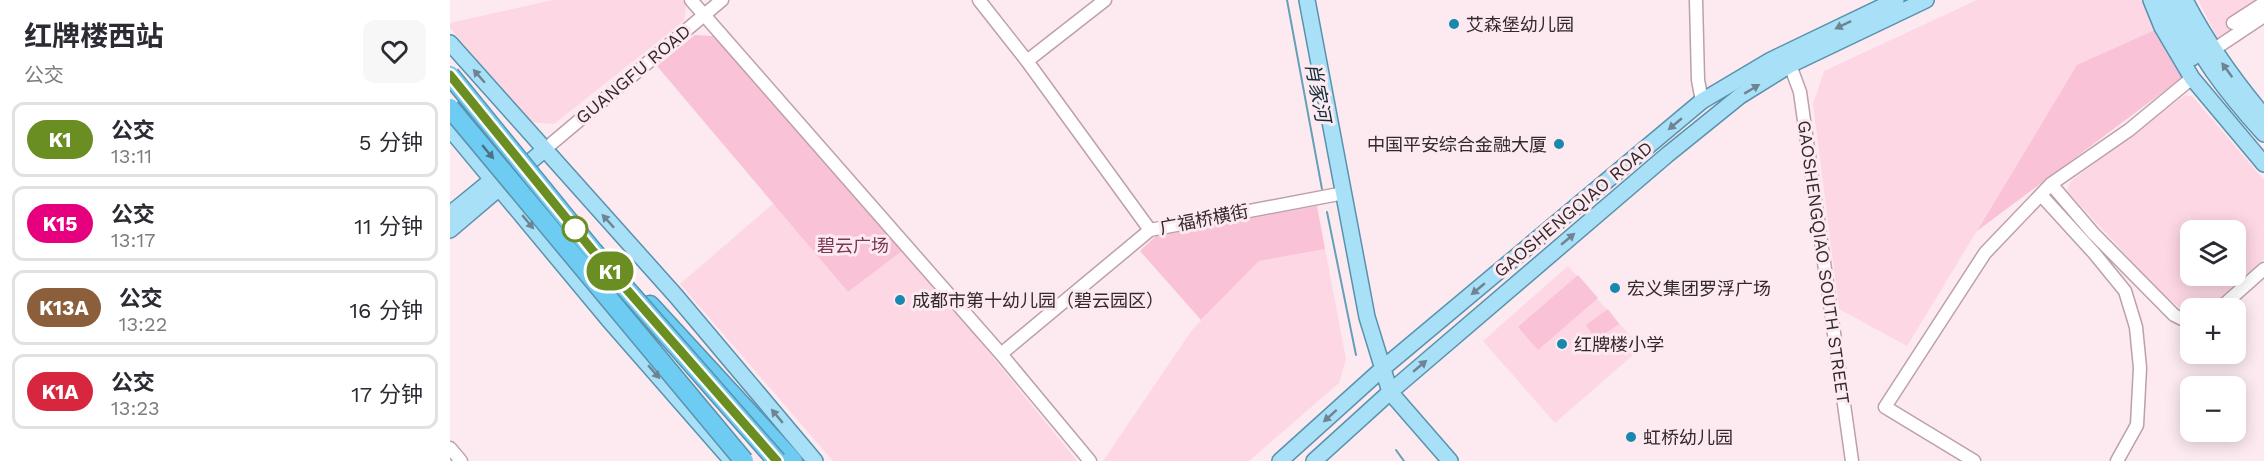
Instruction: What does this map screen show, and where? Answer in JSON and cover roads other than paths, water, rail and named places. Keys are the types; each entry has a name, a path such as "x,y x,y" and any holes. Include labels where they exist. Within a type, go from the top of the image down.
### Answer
{"highway":[{"path":"450,75 593,251 777,461"},
{"path":"450,108 744,461"},
{"path":"593,251 665,320 793,461"}],"main road":[{"path":"1307,0 1366,317 1382,369 1390,392 1450,461"},
{"name":"GAOSHENGQIAO ROAD","path":"1280,461 1382,369 1702,101 1771,60 1896,0"},
{"name":"GAOSHENGQIAO ROAD","path":"1314,461 1390,392 1667,155 1740,96 1790,66 1926,0"},
{"path":"2151,0 2162,27 2192,78 2264,164"},
{"path":"2161,0 2196,67 2264,149"},
{"path":"2173,0 2204,61 2228,95 2264,134"},
{"path":"2185,0 2230,75 2264,116"},
{"path":"450,43 676,296 815,461"},
{"path":"450,129 608,319 732,461"},
{"path":"450,214 544,150"},
{"path":"450,230 496,184"}],"street":[{"path":"692,0 1001,354 1090,461"},
{"name":"GUANGFU ROAD","path":"544,150 722,0"},
{"path":"979,0 1027,61 1150,230"},
{"path":"1027,61 1105,0"},
{"path":"1696,0 1698,80 1702,101"},
{"path":"2233,23 2264,3"},
{"path":"2213,50 2264,15"},
{"name":"GAOSHENGQIAO SOUTH STREET","path":"1790,66 1800,92 1852,461"},
{"path":"1974,461 1885,407 1985,253 2051,184 2129,130 2192,78"},
{"path":"2051,184 2093,233 2174,315 2180,318"},
{"name":"广福桥横街","path":"1001,354 1150,230 1344,193"},
{"path":"2041,195 2125,291 2136,327 2140,368 2137,425 2117,461"},
{"path":"2231,298 2264,269"},
{"path":"450,448 461,461"}],"waterway":[{"name":"肖家河","path":"1287,0 1322,189"},
{"name":"肖家河","path":"1327,212 1356,355"},
{"name":"肖家河","path":"1396,450 1404,461"}],"place":[{"name":"艾森堡幼儿园","path":"1454,24"},
{"name":"中国平安综合金融大厦","path":"1559,144"},
{"name":"宏义集团罗浮广场","path":"1615,288"},
{"name":"成都市第十幼儿园（碧云园区）","path":"900,300"},
{"name":"红牌楼小学","path":"1562,344"},
{"name":"虹桥幼儿园","path":"1631,437"}],"park label":[{"name":"碧云广场","path":"853,245"}]}
